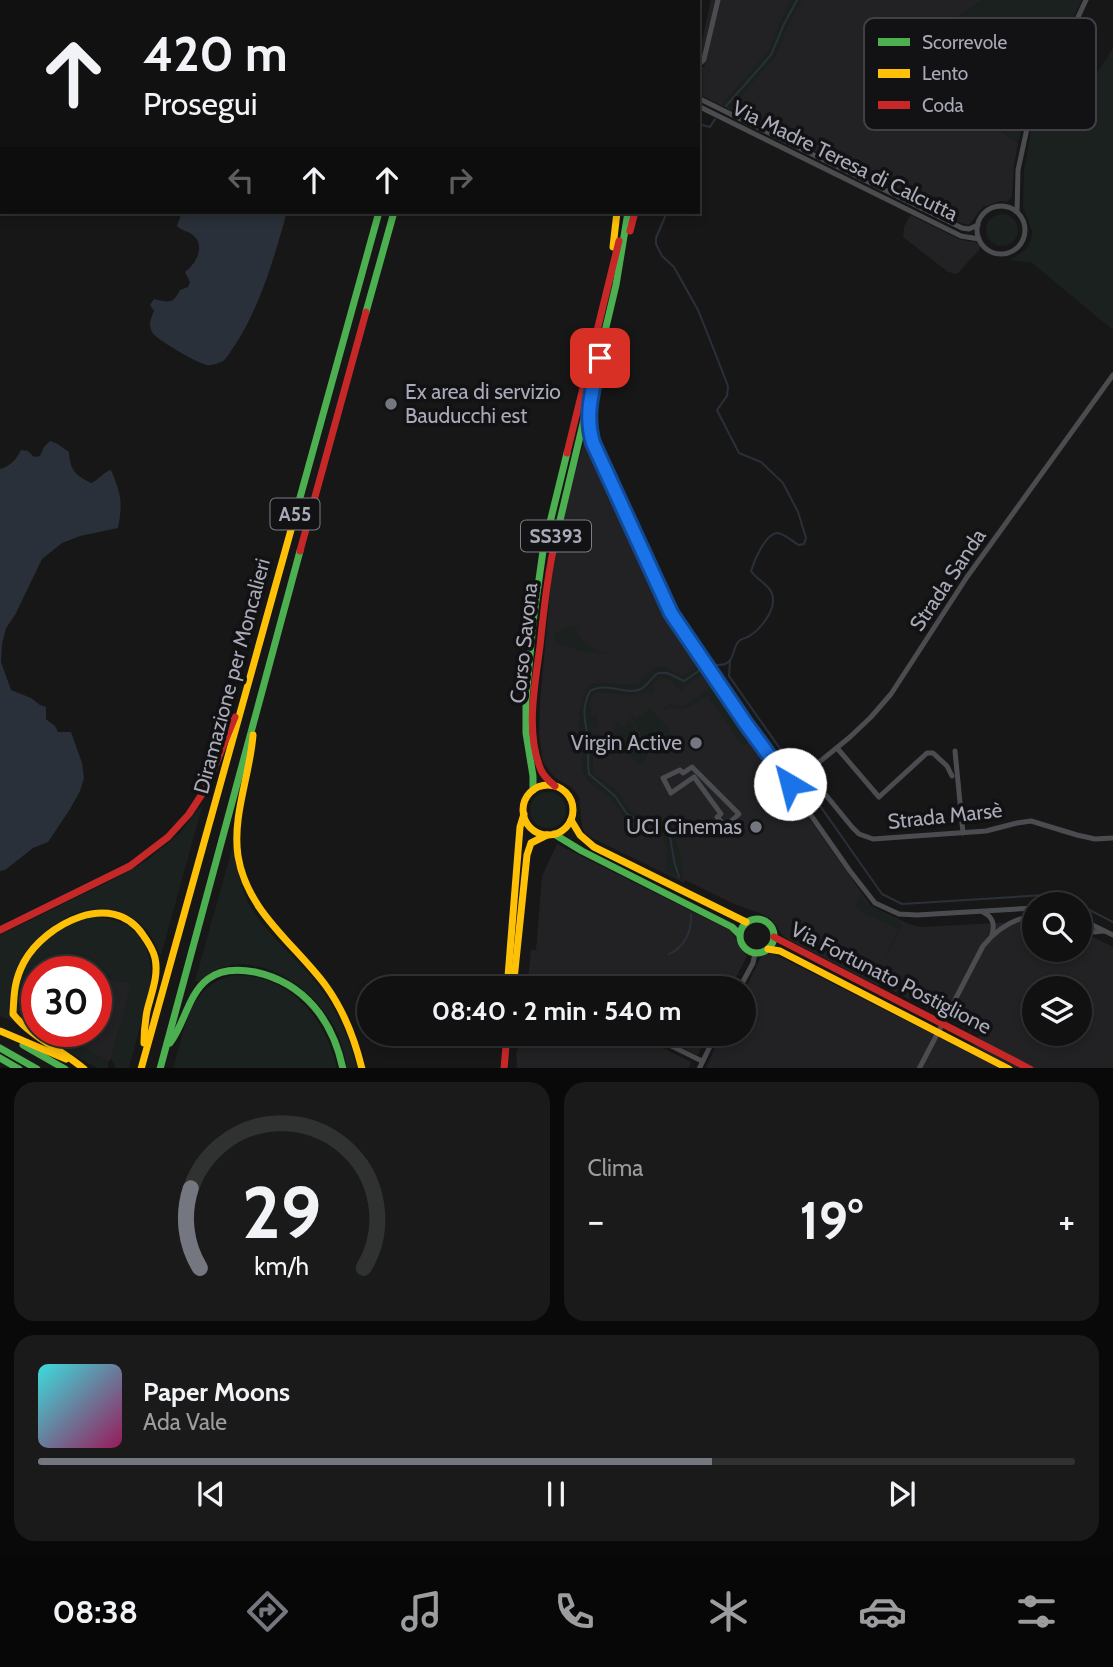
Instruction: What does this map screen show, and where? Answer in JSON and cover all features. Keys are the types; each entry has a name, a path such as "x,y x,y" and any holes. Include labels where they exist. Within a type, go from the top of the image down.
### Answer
{"main road":[{"name":"Diramazione per Moncalieri","path":"141,1068 378,214"},
{"name":"Diramazione per Moncalieri","path":"160,1068 393,214"},
{"path":"612,285 617,214"},
{"name":"Corso Savona","path":"571,820 571,799 567,793 546,779 536,750 535,694 552,553 588,406 626,214"},
{"path":"612,285 634,214"},
{"name":"Corso Savona","path":"508,976 520,827 524,802 533,790 526,733 526,708 543,551 612,285"},
{"path":"0,930 130,866 180,827 204,792 226,735 244,700"},
{"path":"253,722 252,749 237,839 244,880 265,918 316,974 335,1001 351,1032 362,1068"},
{"path":"533,790 540,786 555,786"},
{"path":"524,814 532,829 539,833 551,835 732,927 739,934 746,949 755,953 761,952 771,946 774,937 773,930 758,918 746,922 739,934"},
{"path":"516,976 527,855 531,843 567,826 571,820"},
{"path":"571,820 582,839 594,847 746,922"},
{"path":"46,926 75,914 102,913 121,917 144,935 152,949 156,968 145,1027 145,1057"},
{"name":"Via Fortunato Postiglione","path":"774,937 1028,1068"},
{"name":"Via Fortunato Postiglione","path":"768,949 780,951 1007,1068"},
{"path":"166,1047 178,1030 192,998 204,983 226,971 244,970 278,978 297,990 314,1006 335,1038 343,1068"},
{"path":"5,988 9,1005 19,1021 75,1059 82,1068"},
{"path":"0,1032 46,1049 81,1068"},
{"path":"0,1032 63,1068"},
{"path":"504,1068 506,1046"},
{"path":"0,1048 35,1068"},
{"path":"0,1058 17,1068"}],"street":[{"path":"700,62 718,0"},
{"path":"1078,18 1086,0"},
{"name":"Via Madre Teresa di Calcutta","path":"700,99 962,228 969,229 978,225"},
{"name":"Via Madre Teresa di Calcutta","path":"700,107 961,236 979,239"},
{"path":"1017,212 1018,170 1027,130"},
{"path":"1005,206 1022,218 1025,233 1018,247 1012,251 997,253 989,250 979,239 979,220 986,211 1005,206 1018,194"},
{"name":"Strada Sanda","path":"790,784 837,748 871,717 891,694 967,577 1113,375"},
{"path":"588,406 591,438 671,613 844,863 875,903 899,914 917,915 1022,909"},
{"path":"837,748 879,797 927,753 933,753 947,766 952,776"},
{"path":"955,751 963,833"},
{"path":"692,767 739,814 724,826 717,817 721,814 694,777 671,793 663,778 680,770 683,774 692,767"},
{"name":"Strada Marsè","path":"806,773 852,827 873,839 986,831 1031,821 1095,839 1113,838"},
{"path":"983,912 993,920 992,935"},
{"path":"920,1068 983,946 992,935 1022,919"},
{"path":"1092,925 1113,935"},
{"path":"1092,931 1104,931"},
{"path":"746,976 755,953"},
{"path":"671,1046 702,1061"},
{"path":"699,1068 710,1046"}],"shaded area":[{"path":"711,0 983,0 955,18 864,18 864,130 999,130 1018,143 1012,197 1007,202 1000,201 983,207 969,225 960,223 700,95 700,70 705,65 700,50"},
{"path":"792,0 802,0 775,57 730,108 722,104 768,52"},
{"path":"983,0 1082,0 1073,18 955,18"},
{"path":"1113,48 1113,330 1032,263 1010,260 1025,250 1031,240 1032,231 1023,207 1024,171 1031,130 1096,130 1097,73"},
{"path":"999,130 1021,130 1018,143"},
{"path":"181,214 286,214 259,300 243,333 227,357 213,365 202,364 178,351 155,335 150,326 154,311 150,305 154,299 172,300 180,290 188,287 190,282 185,272 198,255 197,239 177,226"},
{"path":"1002,214 1014,218 1018,230 1014,242 1002,246 990,242 986,230 990,218"},
{"path":"910,215 961,240 976,242 980,246 979,250 957,274 948,272 903,237"},
{"path":"585,436 648,578 672,624 871,906 921,927 1022,922 1022,962 1092,962 1092,936 1113,947 1113,1068 706,1068 716,1046 756,1046 756,976 752,976 760,959 771,953 970,1053 979,1035 791,941 784,937 771,919 762,914 734,904 685,880 684,883 585,833 579,797 572,788 554,777 543,762 539,734 551,581 563,520"},
{"path":"50,441 69,452 74,471 91,483 111,470 120,498 120,519 118,528 80,536 62,543 42,559 6,628 1,662 11,690 46,707 46,719 58,732 71,732 82,763 84,778 70,809 48,842 33,848 0,871 0,469 12,462 21,450 28,451 34,457 40,456"},
{"path":"575,625 588,646 609,654 585,652 554,642 555,633"},
{"path":"699,665 705,672 680,691 675,682 661,677 652,685 655,690 651,692 647,690 630,695 597,692 591,697 589,706 593,710 593,717 597,715 598,726 595,729 590,727 593,739 593,773 615,789 631,811 657,817 669,827 680,854 683,879 665,870 668,852 661,830 655,825 625,819 610,797 588,781 582,771 583,745 579,731 579,714 586,689 594,683 637,685 654,667 664,667 684,676"},
{"path":"710,687 750,741 743,746 707,696 687,708 664,708 670,704 685,706"},
{"path":"651,708 670,735 646,743 630,716 635,719"},
{"path":"626,719 629,719 648,753 646,759 638,765 614,730 619,722 622,727 629,723"},
{"path":"548,792 560,798 566,810 560,822 548,828 536,822 530,810 536,798"},
{"path":"202,807 161,955 145,928 122,913 98,909 75,914 53,926 27,956 21,956 21,966 12,994 12,1021 0,1016 0,935 146,861 180,833"},
{"path":"557,844 731,931 747,956 737,976 528,976 531,950 536,950 542,876"},
{"path":"232,849 248,902 268,930 325,995 344,1030 357,1068 347,1068 343,1048 333,1024 320,1006 298,985 285,977 257,966 242,965 223,967 199,982 195,981"},
{"path":"860,895 869,906 902,925 888,955 886,954 898,929 855,908"},
{"path":"98,917 128,925 140,937 147,950 151,985 129,1068 116,1068 111,1059 131,984 112,980 112,956 21,956 40,935 57,925"},
{"path":"21,956 21,1017 13,1001 11,988 16,964"},
{"path":"235,975 254,977 272,982 288,991 302,1003 324,1032 337,1068 173,1068 191,1011 207,988"},
{"path":"112,980 132,984 108,1062 82,1047 112,1047"},
{"path":"519,1046 659,1046 691,1062 688,1068 517,1068 516,1053"},
{"path":"680,1046 702,1046 698,1055"},
{"path":"61,1047 83,1047 108,1062 108,1068 97,1068"}],"waterway":[{"path":"726,106 771,55 797,0"},
{"path":"700,124 710,127 715,119"},
{"path":"666,214 656,244 662,256 674,267 698,310 728,386 727,396 717,410 739,453 761,462 783,483 798,512 806,538 804,544 799,545 778,533 765,542 751,571 771,591 771,610 757,630 739,641 728,662 723,665 708,665"},
{"path":"730,661 729,676 882,894 902,904 1022,896"},
{"path":"679,877 670,836 664,826 656,821 634,818 627,814 615,796 589,774 584,710 590,691 596,688 635,691 643,688 658,673 667,673 684,681 703,668"},
{"path":"1092,911 1113,922"},
{"path":"669,954 679,948 686,938 691,915"}],"traffic: fast":[{"path":"296,512 378,214"},
{"path":"366,312 393,214"},
{"path":"557,533 616,285 628,214"},
{"path":"533,790 526,733 533,622 543,551 567,453"},
{"path":"160,1068 300,551"},
{"path":"554,834 582,851 732,927 739,934"},
{"path":"757,919 769,924 774,936 769,948 757,953 745,948 740,936 745,924 757,919"},
{"path":"170,1043 201,985 224,972 249,971 273,977 288,985 314,1007 332,1035 343,1068"},
{"path":"26,1047 63,1068"},
{"path":"0,1048 35,1068"},
{"path":"0,1058 17,1068"}],"traffic: slow":[{"path":"613,247 617,214"},
{"path":"141,1068 296,512"},
{"path":"253,735 237,826 238,856 243,876 262,911 314,971 338,1005 362,1068"},
{"path":"548,785 566,792 573,810 566,828 548,835 530,828 523,810 530,792 548,785"},
{"path":"508,976 520,827 524,814"},
{"path":"571,820 580,835 594,847 746,922"},
{"path":"514,976 527,855 531,843 547,835"},
{"path":"83,1068 29,1030 13,1014 16,982 24,962 47,935 80,917 97,913 114,914 130,921 152,949 156,971 146,1015 144,1043"},
{"path":"768,949 780,951 1007,1068"},
{"path":"0,1031 66,1059"}],"traffic: jam":[{"path":"630,231 634,214"},
{"path":"567,453 619,241"},
{"path":"300,551 366,312"},
{"path":"555,786 541,770 532,724 545,603 557,533"},
{"path":"0,930 130,866 168,837 189,814 206,788 235,717"},
{"path":"774,937 1028,1068"},
{"path":"504,1068 506,1046"}],"place":[{"name":"Ex area di servizio Bauducchi est","path":"391,404"},
{"name":"Virgin Active","path":"696,743"},
{"name":"UCI Cinemas","path":"756,827"}],"route":[{"path":"600,358 588,406 593,443 677,624 790,784"}]}
